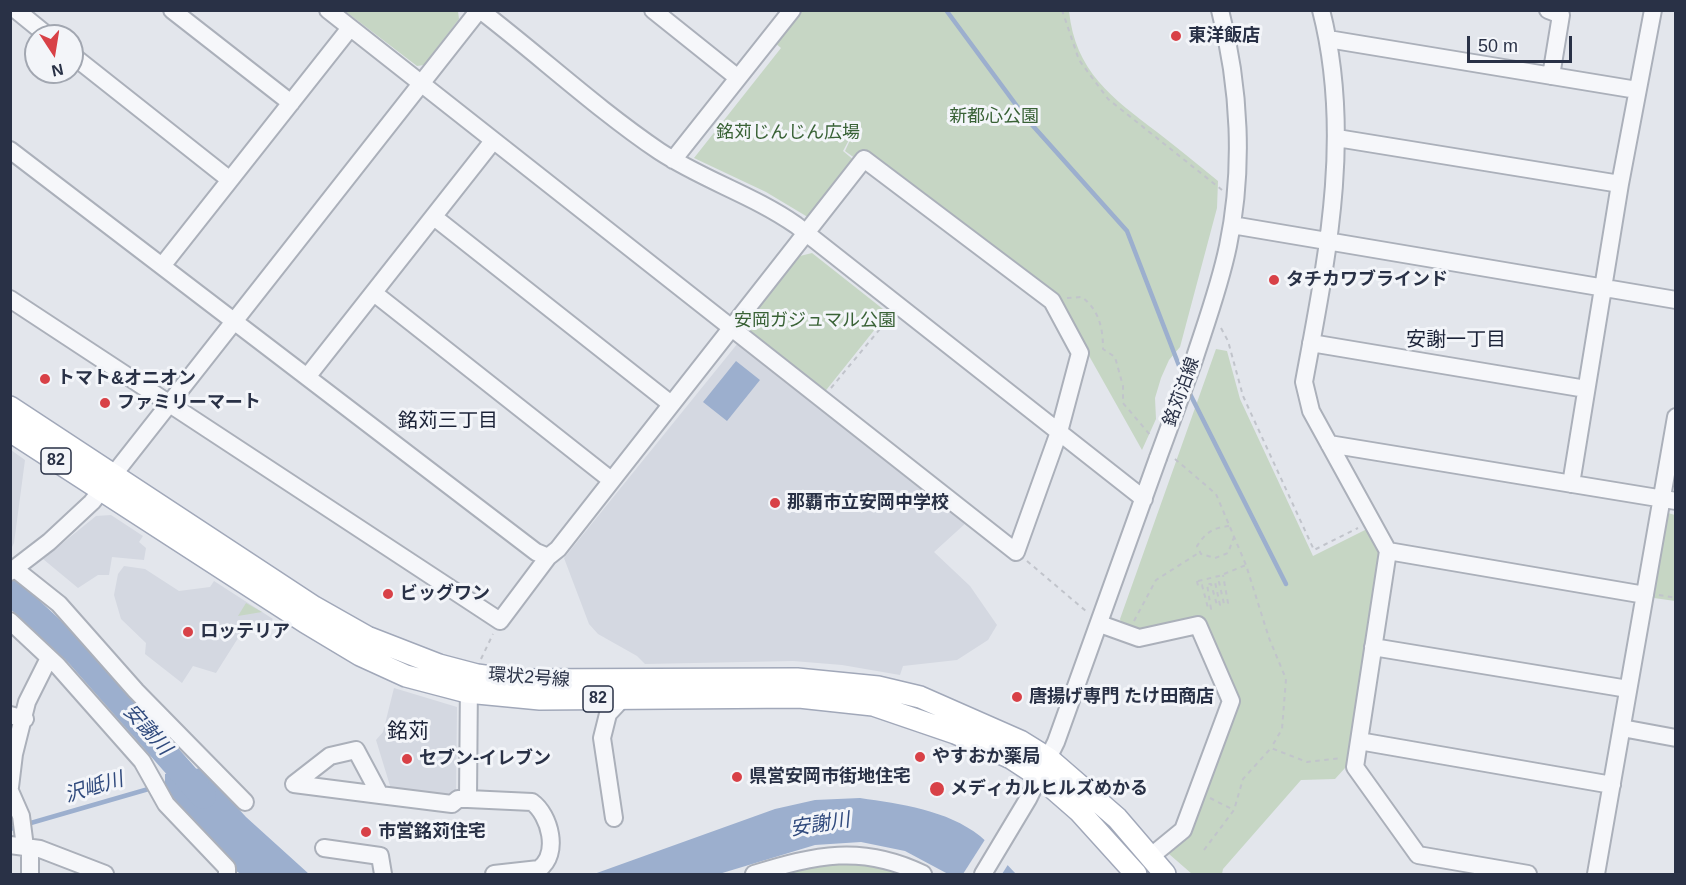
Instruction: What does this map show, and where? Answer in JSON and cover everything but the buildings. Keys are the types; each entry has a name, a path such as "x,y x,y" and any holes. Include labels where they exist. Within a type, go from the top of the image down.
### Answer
{"main road":[{"name":"環状2号線","path":"10,407 314,607 367,638 409,655 540,699 799,697 873,705 954,733 1011,758 1044,768 1085,788 1117,818 1165,874"},
{"name":"環状2号線","path":"10,432 360,655 406,676 472,675 539,682 797,679 878,687 948,707 1020,741 1136,874"}],"street":[{"path":"16,10 33,24"},
{"path":"172,10 291,103"},
{"path":"10,300 500,621 548,557 558,549 671,404 733,330 864,159 1052,301 1080,353 1059,432 1016,552 822,399 733,330 493,141 328,10"},
{"path":"245,802 136,691 59,604 13,570 78,516 115,475 480,10 674,160 711,181 762,204 807,233 1144,499"},
{"path":"652,10 738,78"},
{"path":"674,160 792,10"},
{"name":"銘苅泊線","path":"983,874 1005,841 1044,768 1100,624 1144,499 1166,458 1211,309 1232,225 1238,138 1233,75 1220,10"},
{"path":"1321,10 1336,94 1337,138 1329,240 1304,382 1305,396 1388,551 1355,767 1418,855 1489,871 1528,874"},
{"path":"1548,10 1561,15 1551,76"},
{"path":"1571,484 1620,184 1653,10"},
{"path":"162,266 350,28"},
{"path":"1328,39 1637,90"},
{"path":"84,64 230,180"},
{"path":"1337,138 1620,184"},
{"path":"307,377 493,141"},
{"path":"10,150 536,552 548,557"},
{"path":"434,217 671,404"},
{"path":"1232,225 1676,300"},
{"path":"374,293 611,480"},
{"path":"1311,343 1586,389"},
{"path":"1596,874 1628,689 1668,500 1676,417"},
{"path":"1329,444 1668,500"},
{"path":"1388,551 1649,595"},
{"path":"10,621 50,658 142,761 161,795 227,868 228,874"},
{"path":"1100,624 1139,638 1198,625 1231,701 1184,830 1150,857"},
{"path":"1373,647 1628,689"},
{"path":"30,874 10,789 12,755 18,717 50,658"},
{"path":"468,799 472,675"},
{"path":"614,818 602,738 608,714 622,699"},
{"path":"1622,728 1676,738"},
{"path":"1358,748 1612,785"},
{"path":"380,795 356,750 330,756 294,784 380,795 452,804 458,799 532,802 539,807 547,820 549,859 539,869 494,874"},
{"path":"22,840 105,874"},
{"path":"324,848 380,856 383,874"},
{"path":"754,874 804,858 840,855 874,857 904,865 923,874"}],"path":[{"path":"1062,10 1079,60 1108,99 1223,191"},
{"path":"1064,299 1073,296 1082,297 1093,306 1103,332 1103,349"},
{"path":"1211,309 1228,341 1243,396 1314,550 1371,521"},
{"path":"822,399 892,314"},
{"path":"1096,350 1103,349 1115,357 1123,386 1123,403 1153,438"},
{"path":"1166,458 1216,494 1246,565 1269,638 1286,679 1282,729 1271,748 1243,779 1234,810 1204,850"},
{"path":"1229,526 1213,528 1197,546 1200,552 1215,558 1228,553 1234,537"},
{"path":"1016,552 1100,624"},
{"path":"1130,629 1156,580 1200,552"},
{"path":"1223,575 1228,603 1224,604 1219,582 1215,582 1220,605 1217,605 1211,584 1207,584 1211,609 1208,608 1202,585 1198,586 1197,581 1223,575 1246,565"},
{"path":"1649,595 1676,598"},
{"path":"472,675 500,621"},
{"path":"1271,748 1307,762 1358,748"},
{"path":"1204,795 1234,810"}],"shaded area":[{"name":"那覇市立安岡中学校","path":"738,343 914,484 967,522 934,552 970,586 997,625 988,640 957,660 903,666 900,675 842,665 793,661 645,664 637,656 598,634 589,624 564,558"},
{"path":"11,450 25,460 14,543 11,549"},
{"path":"111,515 143,536 139,542 146,548 144,560 112,557 109,575 98,575 78,588 43,559 96,516"},
{"path":"124,566 145,569 179,591 210,587 214,581 273,619 269,623 240,635 216,673 193,666 182,683 145,654 146,643 121,619 114,595 118,574"},
{"path":"394,688 457,707 456,790 447,796 391,789 376,740 383,732"}],"green space":[{"path":"345,11 458,11 459,19 424,65 417,66"},
{"name":"新都心公園","path":"799,11 1069,11 1079,50 1098,81 1125,107 1218,181 1217,208 1180,347 1169,360 1161,378 1155,398 1156,419 1142,450 1061,306 863,150 856,159 845,151 857,125 843,151 855,161 812,216 806,216 766,192 694,158 781,48 774,42"},
{"name":"安岡ガジュマル公園","path":"812,253 888,313 823,394 747,334 746,322 796,257"},
{"path":"1216,349 1227,351 1240,399 1313,556 1367,529 1379,552 1356,756 1335,779 1301,780 1223,869 1222,874 1192,874 1169,854 1190,832 1237,701 1202,618 1143,632 1121,623 1120,619"},
{"path":"1668,513 1675,515 1675,601 1654,598"},
{"path":"246,603 262,612 238,616"},
{"path":"848,859 912,874 773,874"}],"water":[{"path":"736,361 760,380 727,421 703,402"},
{"path":"201,768 246,817 309,874 241,874 236,871 165,790 165,774"},
{"path":"860,798 923,810 953,820 980,836 1016,874 948,874 905,851 861,842 815,845 719,874 594,874 775,809 815,800"}],"pier":[{"path":"986,838 1009,863 1002,874 963,874"}],"waterway":[{"path":"946,10 1025,117 1127,231 1183,376"},
{"path":"1188,390 1286,584"},
{"name":"安謝川","path":"10,591 78,654 203,796"},
{"name":"沢岻川","path":"10,829 152,788"}],"place":[{"name":"東洋飯店","path":"1176,36"},
{"name":"タチカワブラインド","path":"1274,280"},
{"name":"トマト&オニオン","path":"45,379"},
{"name":"ファミリーマート","path":"105,403"},
{"name":"那覇市立安岡中学校","path":"775,503"},
{"name":"ビッグワン","path":"388,594"},
{"name":"ロッテリア","path":"188,632"},
{"name":"唐揚げ専門 たけ田商店","path":"1017,697"},
{"name":"やすおか薬局","path":"920,757"},
{"name":"セブン-イレブン","path":"407,759"},
{"name":"県営安岡市街地住宅","path":"737,777"},
{"name":"メディカルヒルズめかる","path":"937,789"},
{"name":"市営銘苅住宅","path":"366,832"}],"district":[{"name":"安謝一丁目","path":"1456,340"},
{"name":"銘苅三丁目","path":"448,421"},
{"name":"銘苅","path":"408,732"}],"park label":[{"name":"銘苅じんじん広場","path":"788,133"}]}
